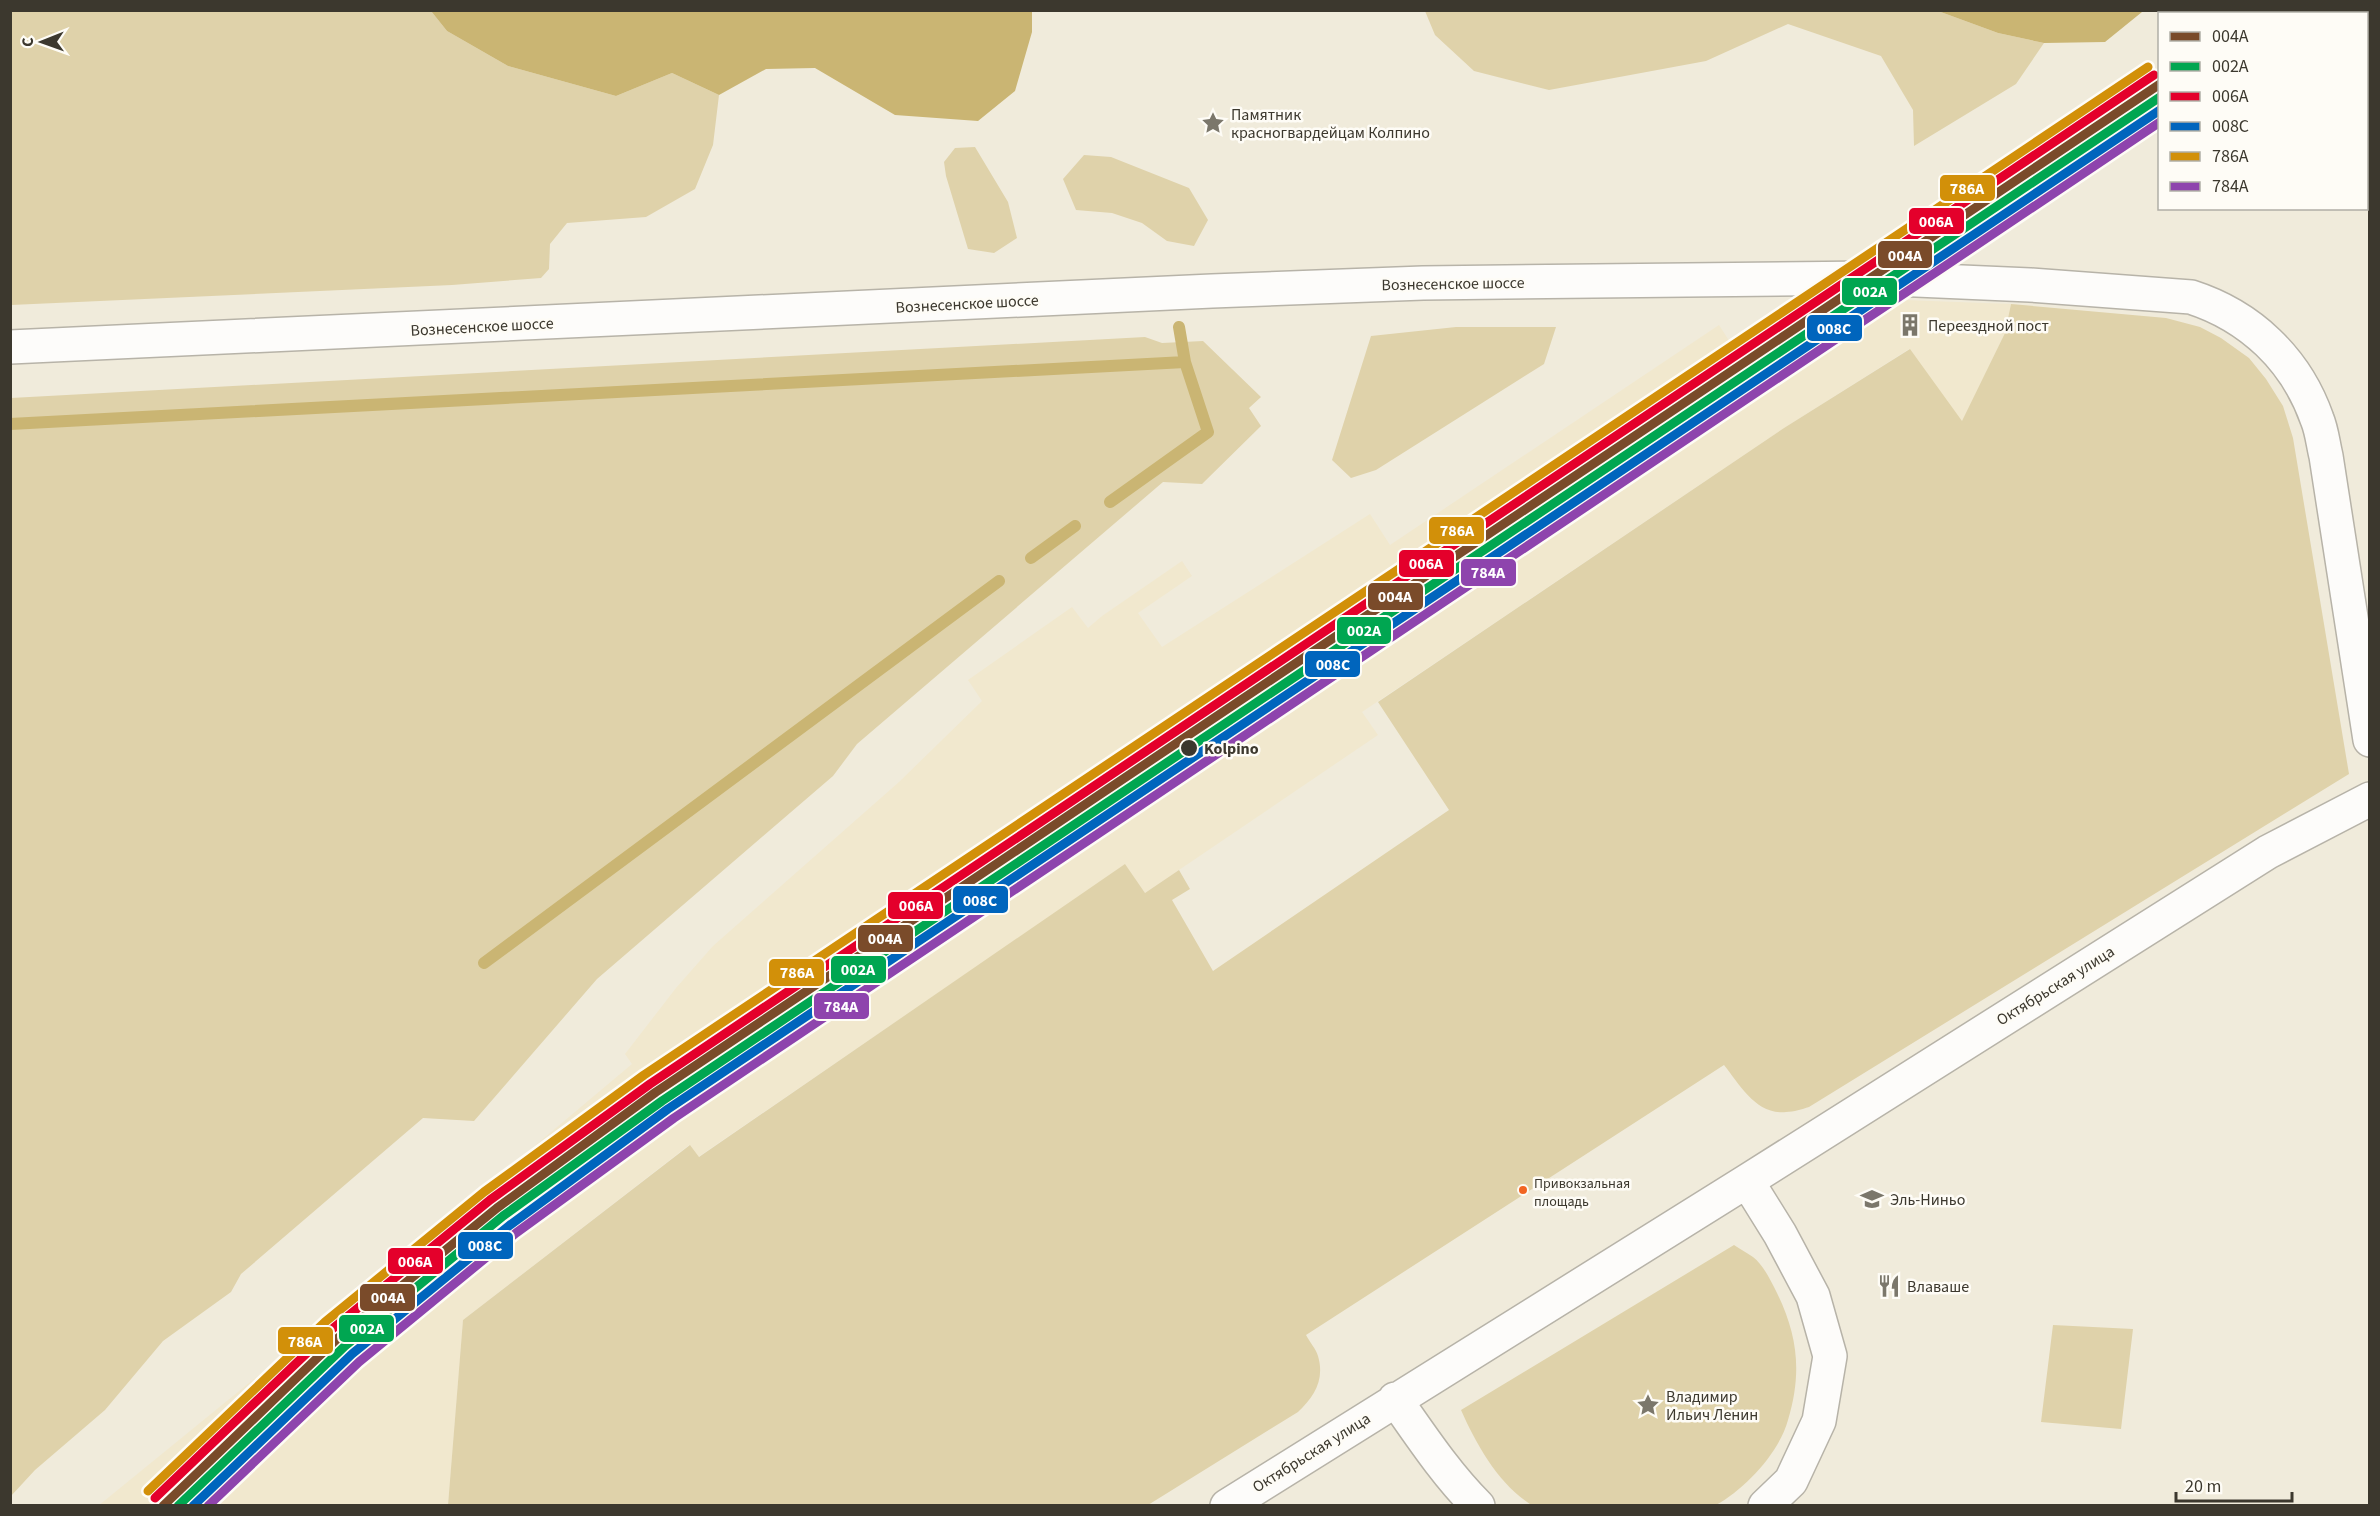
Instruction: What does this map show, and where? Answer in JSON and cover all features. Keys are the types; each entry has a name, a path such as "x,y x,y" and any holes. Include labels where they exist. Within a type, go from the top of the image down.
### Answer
{"street":[{"name":"Вознесенское шоссе","path":"10,347 1318,286 1751,278 1924,279 2152,292 2191,297 2216,305 2240,318 2277,351 2295,374 2314,411 2326,456 2370,740"},
{"name":"Октябрьская улица","path":"1747,1181 2268,852 2370,799"},
{"path":"1478,1506 1434,1455 1395,1399 1747,1181 1780,1234 1813,1296 1830,1356 1819,1421 1791,1481 1765,1506"},
{"name":"Октябрьская улица","path":"1227,1506 1395,1399"}],"shaded area":[{"path":"10,11 431,11 447,31 508,66 616,96 672,73 719,95 713,145 695,189 646,217 567,223 550,244 549,269 541,278 452,285 11,305"},
{"path":"431,11 1032,11 1032,32 1015,91 978,121 895,115 815,68 766,69 719,95 672,73 616,96 508,66 447,31"},
{"path":"1425,11 1938,11 1998,33 2044,43 2016,84 1914,146 1913,110 1881,56 1788,24 1706,61 1549,90 1474,71 1435,35"},
{"path":"1938,11 2147,11 2142,12 2105,42 2044,43 1998,33"},
{"path":"2369,11 2369,236 2357,210 2368,210 2368,12 2238,12"},
{"path":"975,147 1008,202 1017,238 994,253 968,249 946,176 944,162 955,148"},
{"path":"1084,155 1111,157 1189,188 1208,220 1194,246 1167,241 1142,223 1112,213 1076,210 1063,179"},
{"path":"1877,299 2011,304 2005,333 1962,422 1909,349 1784,428 1362,712 1378,735 1145,893 1125,865 698,1157 689,1145 463,1320 448,1505 98,1506 380,1276 632,1064 625,1054 676,988 713,946 899,782 982,701 968,680 1072,607 1088,628 1182,561 1192,576 1138,613 1162,647 1370,514 1390,545 1719,325 1737,353 1811,300"},
{"path":"2011,304 2166,318 2200,327 2221,338 2249,358 2266,379 2283,406 2293,438 2349,774 1809,1107 1786,1112 1766,1109 1750,1097 1724,1065 1306,1335 1317,1353 1320,1373 1317,1387 1304,1406 1298,1412 1148,1505 448,1505 463,1320 690,1145 699,1157 1125,864 1145,893 1179,870 1190,889 1172,900 1213,971 1449,810 1378,702 1784,428 1910,349 1962,421 2005,333"},
{"path":"1456,327 1556,327 1544,364 1376,470 1351,478 1332,460 1371,336"},
{"path":"1145,337 1162,343 1203,341 1261,397 1249,408 1261,426 1202,484 1163,482 857,744 833,776 597,979 474,1121 423,1118 241,1274 231,1292 163,1341 105,1410 35,1470 11,1496 11,398"},
{"path":"1734,1245 1753,1257 1768,1275 1788,1320 1795,1352 1795,1384 1788,1420 1777,1445 1760,1469 1738,1490 1716,1505 1533,1506 1521,1497 1490,1464 1461,1410"},
{"path":"2053,1325 2133,1329 2121,1429 2041,1422"}],"pier":[{"path":"2235,10 2358,11 2357,12 2234,12"},
{"path":"2368,194 2369,233 2366,235 2355,210 2368,210"}],"waterway":[{"path":"1110,502 1208,432 1185,362 1179,327"},
{"path":"10,424 1185,362"},
{"path":"1031,558 1075,526"},
{"path":"484,963 999,581"}],"transit line":[{"name":"786А","path":"148,1491 325,1322 484,1192 644,1075 2148,67"},
{"name":"006А","path":"155,1498 331,1330 490,1200 650,1084 2154,75"},
{"name":"004А","path":"163,1506 338,1338 497,1208 656,1092 2158,85"},
{"name":"002А","path":"178,1506 345,1346 503,1216 662,1101 2158,98"},
{"name":"008С","path":"193,1506 352,1354 510,1225 668,1109 2158,111"},
{"name":"784А","path":"208,1506 359,1362 516,1233 674,1118 2158,123"}],"place":[{"name":"Памятник красногвардейцам Колпино","path":"1213,123"},
{"name":"Переездной пост","path":"1910,325"},
{"name":"Kolpino","path":"1189,748"},
{"name":"Привокзальная площадь","path":"1523,1190"},
{"name":"Эль-Ниньо","path":"1872,1199"},
{"name":"Влаваше","path":"1889,1286"},
{"name":"Владимир Ильич Ленин","path":"1648,1405"}]}
